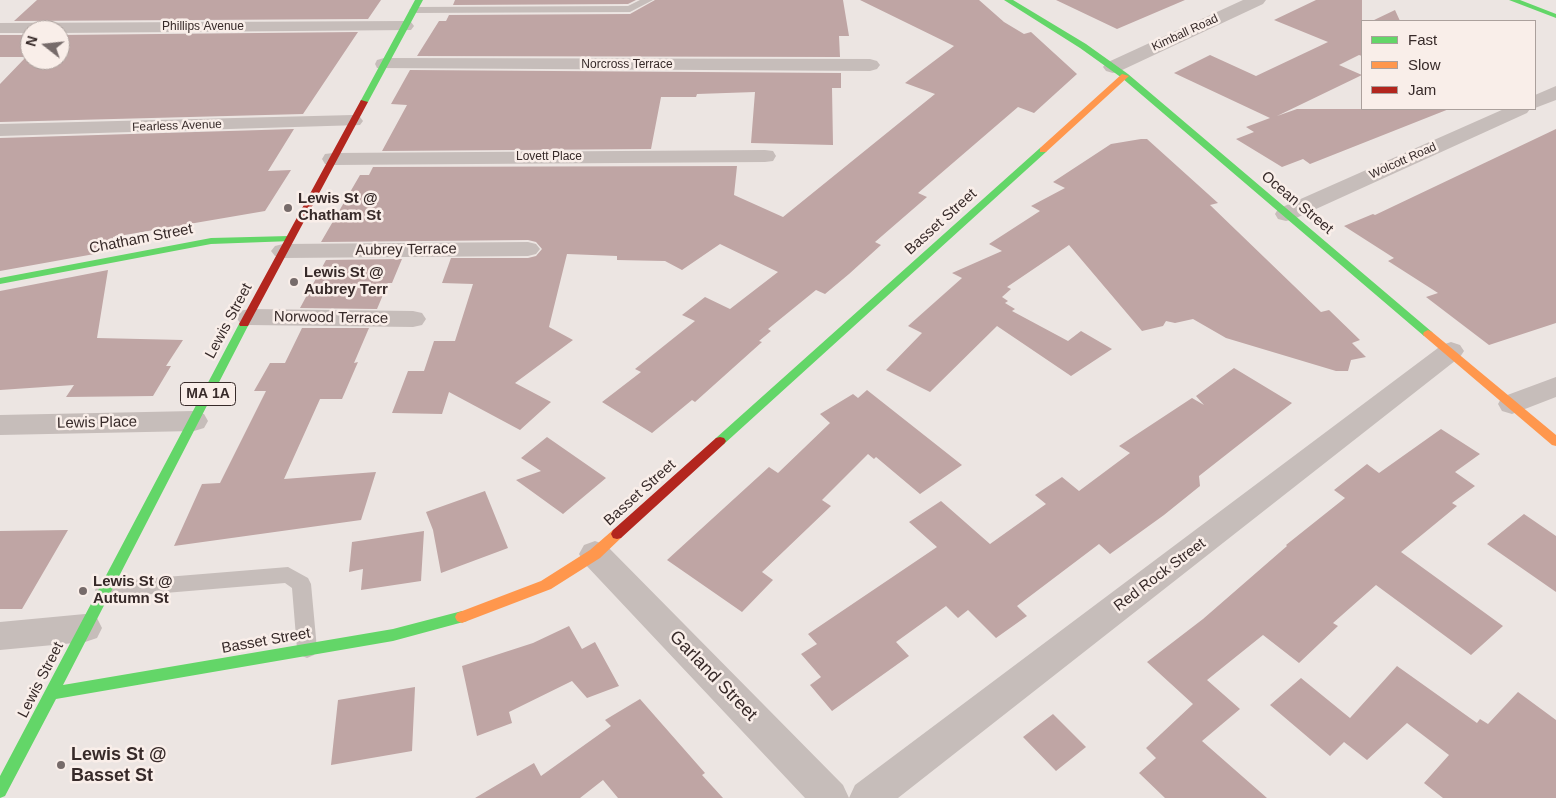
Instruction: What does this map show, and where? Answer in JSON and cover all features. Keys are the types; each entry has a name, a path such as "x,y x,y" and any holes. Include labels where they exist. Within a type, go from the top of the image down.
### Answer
{"main road":[{"name":"Ocean Street","path":"1008,0 1119,71 1556,442"},
{"path":"1513,0 1556,16"},
{"name":"Lewis Street","path":"0,791 286,245 413,12"},
{"name":"Basset Street","path":"52,692 393,635 475,614 546,585 595,554 1119,71"},
{"name":"Chatham Street","path":"0,281 211,242 286,245"}],"street":[{"name":"Kimball Road","path":"1119,71 1257,0"},
{"name":"Phillips Avenue","path":"0,28 413,12"},
{"name":"Norcross Terrace","path":"384,64 870,65"},
{"path":"1536,102 1556,92"},
{"name":"Wolcott Road","path":"1286,214 1518,110"},
{"name":"Fearless Avenue","path":"0,130 353,121"},
{"name":"Lovett Place","path":"333,159 765,156"},
{"name":"Aubrey Terrace","path":"286,245 528,249"},
{"name":"Norwood Terrace","path":"249,317 413,318"},
{"name":"Red Rock Street","path":"868,798 1451,351"},
{"path":"1512,404 1556,386"},
{"name":"Lewis Place","path":"0,425 194,421"},
{"name":"Garland Street","path":"595,554 830,798"},
{"path":"0,636 85,628"}],"lane":[{"path":"413,12 630,9 648,0"},
{"path":"105,590 288,575 301,584 307,649"}],"building":[{"path":"37,0 381,0 368,19 14,21"},
{"path":"455,0 636,0 628,4 453,5"},
{"path":"655,0 843,0 849,36 839,36 840,57 417,56 439,21 446,21 449,15 630,14"},
{"path":"860,0 979,0 1004,22 1024,34 1031,32 1077,74 1034,113 1018,107 918,193 927,197 875,242 881,245 849,274 825,294 816,290 768,329 771,331 759,341 762,342 695,402 692,400 652,433 602,402 641,372 635,369 695,321 682,315 705,297 730,309 778,272 720,244 682,270 665,261 617,260 617,256 567,254 549,327 573,340 515,383 551,402 520,430 449,392 442,414 392,413 408,371 424,371 434,341 455,341 473,284 442,283 451,258 528,258 536,256 542,249 536,242 528,240 321,242 360,175 369,175 373,167 737,166 734,195 783,217 935,94 905,83 954,46"},
{"path":"1056,0 1185,0 1117,29"},
{"path":"1316,0 1362,0 1361,56 1339,65 1361,75 1277,116 1297,109 1446,110 1310,164 1303,159 1282,167 1236,139 1254,132 1246,127 1270,118 1174,73 1210,55 1256,76 1328,42 1274,20"},
{"path":"1395,10 1400,20 1374,20"},
{"path":"358,32 303,114 0,122 0,84 20,63 20,70 70,70 70,35"},
{"path":"0,35 20,35 20,57 0,57"},
{"path":"410,70 841,73 841,88 832,88 833,145 751,143 755,92 697,94 696,97 661,97 651,149 382,151 407,105 391,104"},
{"path":"294,129 268,171 291,170 265,211 113,237 111,251 0,271 0,138"},
{"path":"1556,129 1556,323 1489,345 1426,297 1438,293 1388,261 1394,258 1344,226 1373,214 1375,215"},
{"path":"1147,139 1218,203 1210,205 1321,312 1329,310 1360,340 1352,343 1366,357 1351,360 1348,371 1336,371 1226,338 1193,319 1175,323 1166,321 1163,326 1142,331 1069,245 1007,287 1011,289 1002,297 1008,301 1005,303 1015,309 1012,311 1068,341 1081,331 1112,349 1071,376 997,326 930,392 886,370 922,333 908,326 962,278 952,273 1002,251 989,244 1040,211 1031,206 1065,188 1053,182 1111,144"},
{"path":"402,259 392,283 388,283 377,309 300,308 326,260"},
{"path":"108,270 97,338 183,340 166,366 171,366 153,396 66,397 74,385 0,390 0,291"},
{"path":"302,328 369,328 354,363 358,362 342,399 320,399 284,479 376,472 361,520 174,546 202,484 220,483 266,391 254,391 270,363 285,363"},
{"path":"1234,368 1292,403 1199,476 1200,486 1164,515 1110,554 1099,544 1017,606 1027,616 996,638 968,610 958,618 946,606 896,642 909,656 832,711 810,685 821,677 801,654 817,644 808,634 937,547 909,522 941,501 990,544 1046,504 1035,495 1062,477 1079,491 1130,453 1119,446 1192,398 1204,405 1196,396"},
{"path":"867,390 962,465 920,494 876,457 874,459 868,454 822,500 831,506 762,572 773,580 742,612 667,560 769,467 778,473 830,423 820,414 853,394 858,398"},
{"path":"1441,429 1480,454 1455,472 1475,486 1452,503 1457,506 1401,552 1503,626 1471,655 1376,585 1333,623 1338,626 1299,663 1263,635 1207,680 1240,709 1202,741 1267,798 1165,798 1139,773 1156,758 1146,748 1193,704 1147,662 1203,619 1286,545 1345,498 1334,490 1367,464 1379,473"},
{"path":"547,437 606,478 563,514 516,480 541,471 521,458"},
{"path":"485,491 508,548 441,573 433,530 426,512"},
{"path":"1524,514 1556,536 1556,592 1487,544"},
{"path":"68,530 22,609 0,609 0,531"},
{"path":"424,531 421,581 361,590 363,569 349,572 352,542"},
{"path":"569,626 582,649 595,642 619,686 587,698 572,681 509,712 512,723 477,736 462,666 533,643"},
{"path":"1397,666 1477,723 1480,719 1488,724 1518,692 1556,720 1556,798 1443,798 1424,783 1449,755 1407,723 1367,760 1344,742 1330,756 1270,705 1301,678 1350,718"},
{"path":"415,687 412,751 331,765 338,700"},
{"path":"640,699 705,773 702,775 723,798 618,798 603,780 580,798 475,798 534,763 541,776 611,726 605,720"},
{"path":"1053,714 1086,747 1056,771 1023,737"}],"traffic: fast":[{"path":"364,102 419,0"},
{"path":"1008,0 1083,46 1125,76 1428,334"},
{"path":"1513,0 1556,16"},
{"path":"720,441 1043,150"},
{"path":"0,281 211,241 289,239"},
{"path":"0,791 244,324"},
{"path":"52,693 393,635 462,617"}],"traffic: slow":[{"path":"1043,150 1125,76"},
{"path":"1428,334 1556,442"},
{"path":"462,617 546,585 595,554 617,534"}],"traffic: jam":[{"path":"244,324 364,102"},
{"path":"617,534 720,441"}],"place":[{"name":"Lewis St @ Chatham St","path":"288,208"},
{"name":"Lewis St @ Aubrey Terr","path":"294,282"},
{"name":"Lewis St @ Autumn St","path":"83,591"},
{"name":"Lewis St @ Basset St","path":"61,765"}]}
